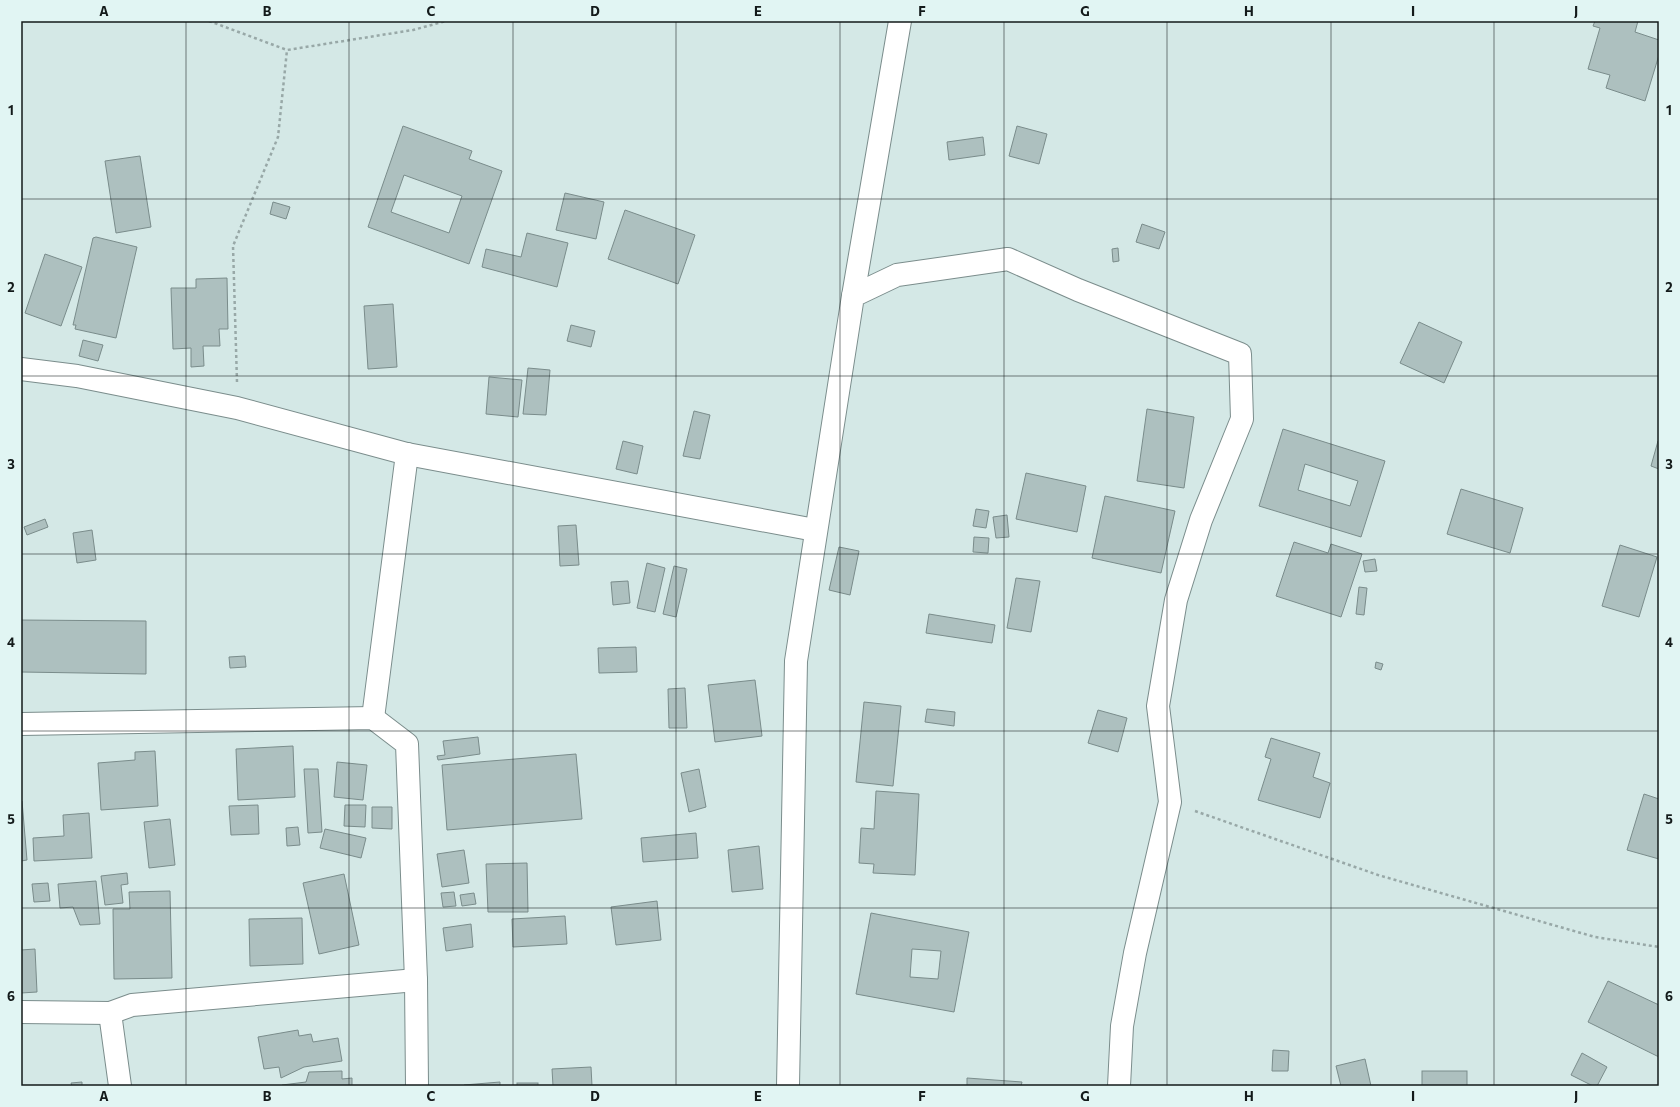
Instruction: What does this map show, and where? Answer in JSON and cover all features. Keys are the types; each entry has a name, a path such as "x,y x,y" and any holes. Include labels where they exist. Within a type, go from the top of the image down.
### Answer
{"street":[{"path":"788,1086 796,661 815,530 853,296 900,21"},
{"path":"853,296 896,274 1008,259 1078,290 1240,354 1242,419 1201,520 1176,600 1158,706 1170,802 1136,953 1122,1026 1119,1086"},
{"path":"21,369 77,376 237,408 407,454 815,530"},
{"path":"373,718 407,454"},
{"path":"21,724 373,718 407,744 416,980 418,1086"},
{"path":"21,1012 110,1013 132,1005 416,980"},
{"path":"110,1013 120,1086"}],"path":[{"path":"209,21 287,50 413,30 446,21"},
{"path":"237,408 233,246 278,137 287,50"},
{"path":"1170,802 1378,875 1594,937 1659,947"}],"building":[{"path":"1595,21 1638,21 1635,32 1659,40 1659,55 1645,101 1606,88 1610,75 1588,69 1600,28 1593,26"},
{"path":"403,126 472,151 469,159 502,171 469,264 368,227","holes":["404,175 462,196 449,233 391,212"]},
{"path":"1017,126 1047,134 1039,164 1009,156"},
{"path":"983,137 985,155 949,160 947,142"},
{"path":"140,156 151,227 116,233 105,161"},
{"path":"565,193 604,202 596,239 556,230"},
{"path":"273,202 290,207 286,219 270,214"},
{"path":"625,210 695,235 678,284 608,259"},
{"path":"1142,224 1165,232 1159,249 1136,242"},
{"path":"527,233 568,243 557,287 482,267 486,249 521,257"},
{"path":"96,237 137,247 116,338 75,329 76,325 73,325 93,238"},
{"path":"1118,248 1119,261 1113,262 1112,249"},
{"path":"45,254 82,267 61,326 25,313"},
{"path":"227,278 228,329 219,329 220,346 203,346 204,366 191,367 191,348 173,349 171,288 196,288 196,279"},
{"path":"393,304 397,367 368,369 364,306"},
{"path":"1419,322 1462,342 1444,383 1400,363"},
{"path":"571,325 595,331 591,347 567,341"},
{"path":"83,340 103,345 98,361 79,356"},
{"path":"528,368 550,370 546,415 523,414"},
{"path":"489,377 522,380 518,417 486,414"},
{"path":"1147,409 1194,417 1184,488 1137,481"},
{"path":"694,411 710,415 700,459 683,456"},
{"path":"1283,429 1385,461 1361,537 1259,506","holes":["1305,464 1358,481 1350,506 1298,490"]},
{"path":"623,441 643,446 637,474 616,469"},
{"path":"1658,441 1659,442 1659,469 1651,466"},
{"path":"1026,473 1086,486 1077,532 1016,519"},
{"path":"1461,489 1523,508 1510,553 1447,534"},
{"path":"1105,496 1175,511 1161,573 1092,558"},
{"path":"976,509 989,511 986,528 973,526"},
{"path":"1007,515 1009,537 996,538 993,517"},
{"path":"45,519 48,527 27,535 24,527"},
{"path":"576,525 579,565 560,566 558,526"},
{"path":"92,530 96,560 77,563 73,533"},
{"path":"974,537 989,538 988,553 973,552"},
{"path":"1294,542 1328,553 1331,544 1362,554 1341,617 1276,596"},
{"path":"1620,545 1657,557 1639,617 1602,606"},
{"path":"839,547 859,551 850,595 829,590"},
{"path":"1375,559 1377,571 1365,572 1363,561"},
{"path":"647,563 665,568 655,612 637,608"},
{"path":"674,566 687,569 676,617 663,614"},
{"path":"1016,578 1040,581 1031,632 1007,628"},
{"path":"628,581 630,603 613,605 611,582"},
{"path":"1359,587 1367,588 1364,615 1356,614"},
{"path":"929,614 995,625 992,643 926,633"},
{"path":"21,620 146,621 146,674 21,672"},
{"path":"636,647 637,672 599,673 598,648"},
{"path":"245,656 246,667 230,668 229,657"},
{"path":"1376,662 1383,664 1381,670 1375,668"},
{"path":"755,680 762,736 715,742 708,685"},
{"path":"685,688 687,728 669,728 668,689"},
{"path":"864,702 901,706 893,786 856,782"},
{"path":"927,709 955,712 954,726 925,722"},
{"path":"1098,710 1127,718 1118,752 1088,743"},
{"path":"478,737 480,754 438,760 437,756 445,755 443,741"},
{"path":"1271,738 1320,753 1313,777 1330,783 1320,818 1258,800 1271,759 1265,757"},
{"path":"293,746 295,797 238,800 236,749"},
{"path":"155,751 158,806 101,810 98,763 135,760 135,752"},
{"path":"576,754 582,819 447,830 442,765"},
{"path":"337,762 367,765 363,800 334,797"},
{"path":"304,769 318,769 322,832 308,833"},
{"path":"699,769 706,807 689,812 681,773"},
{"path":"876,791 919,794 915,875 873,873 874,864 859,863 861,828 874,829"},
{"path":"1644,794 1659,799 1659,859 1627,850"},
{"path":"21,801 27,860 21,861"},
{"path":"258,805 259,834 231,835 229,806"},
{"path":"345,805 366,805 365,827 344,826"},
{"path":"372,807 392,807 392,829 372,828"},
{"path":"89,813 92,858 34,861 33,838 64,836 63,815"},
{"path":"170,819 175,865 149,868 144,822"},
{"path":"298,827 300,845 287,846 286,828"},
{"path":"325,829 366,838 361,858 320,848"},
{"path":"696,833 698,858 643,862 641,838"},
{"path":"759,846 763,889 732,892 728,850"},
{"path":"464,850 469,883 442,887 437,854"},
{"path":"527,863 528,912 488,912 486,864"},
{"path":"127,873 128,884 121,885 123,903 105,905 101,876"},
{"path":"344,874 359,945 319,954 303,883"},
{"path":"96,881 100,924 80,925 73,907 60,908 58,884"},
{"path":"48,883 50,901 34,902 32,884"},
{"path":"170,891 172,978 114,979 113,909 130,909 129,892"},
{"path":"454,892 456,906 443,907 441,893"},
{"path":"474,893 476,904 462,906 460,895"},
{"path":"657,901 661,940 616,945 611,907"},
{"path":"871,913 969,932 954,1012 856,994","holes":["912,949 941,951 938,979 910,977"]},
{"path":"565,916 567,944 513,947 512,919"},
{"path":"302,918 303,964 250,966 249,919"},
{"path":"471,924 473,947 446,951 443,928"},
{"path":"35,949 37,992 21,993 21,950"},
{"path":"1608,981 1659,1005 1659,1057 1588,1022"},
{"path":"298,1030 299,1036 311,1034 313,1042 338,1038 342,1061 304,1067 281,1078 279,1067 264,1069 258,1037"},
{"path":"1273,1050 1289,1051 1288,1071 1272,1071"},
{"path":"1582,1053 1607,1067 1597,1086 1593,1086 1571,1075"},
{"path":"1365,1059 1371,1086 1341,1086 1336,1066"},
{"path":"591,1067 592,1086 553,1086 552,1069"},
{"path":"342,1071 342,1079 352,1078 352,1086 282,1086 306,1082 309,1072"},
{"path":"1422,1071 1467,1071 1467,1086 1422,1086"},
{"path":"967,1078 1022,1082 1021,1086 967,1086"},
{"path":"82,1082 82,1086 72,1086 71,1083"},
{"path":"500,1082 500,1086 464,1086 464,1085"},
{"path":"517,1083 538,1083 538,1086 517,1086"}]}
